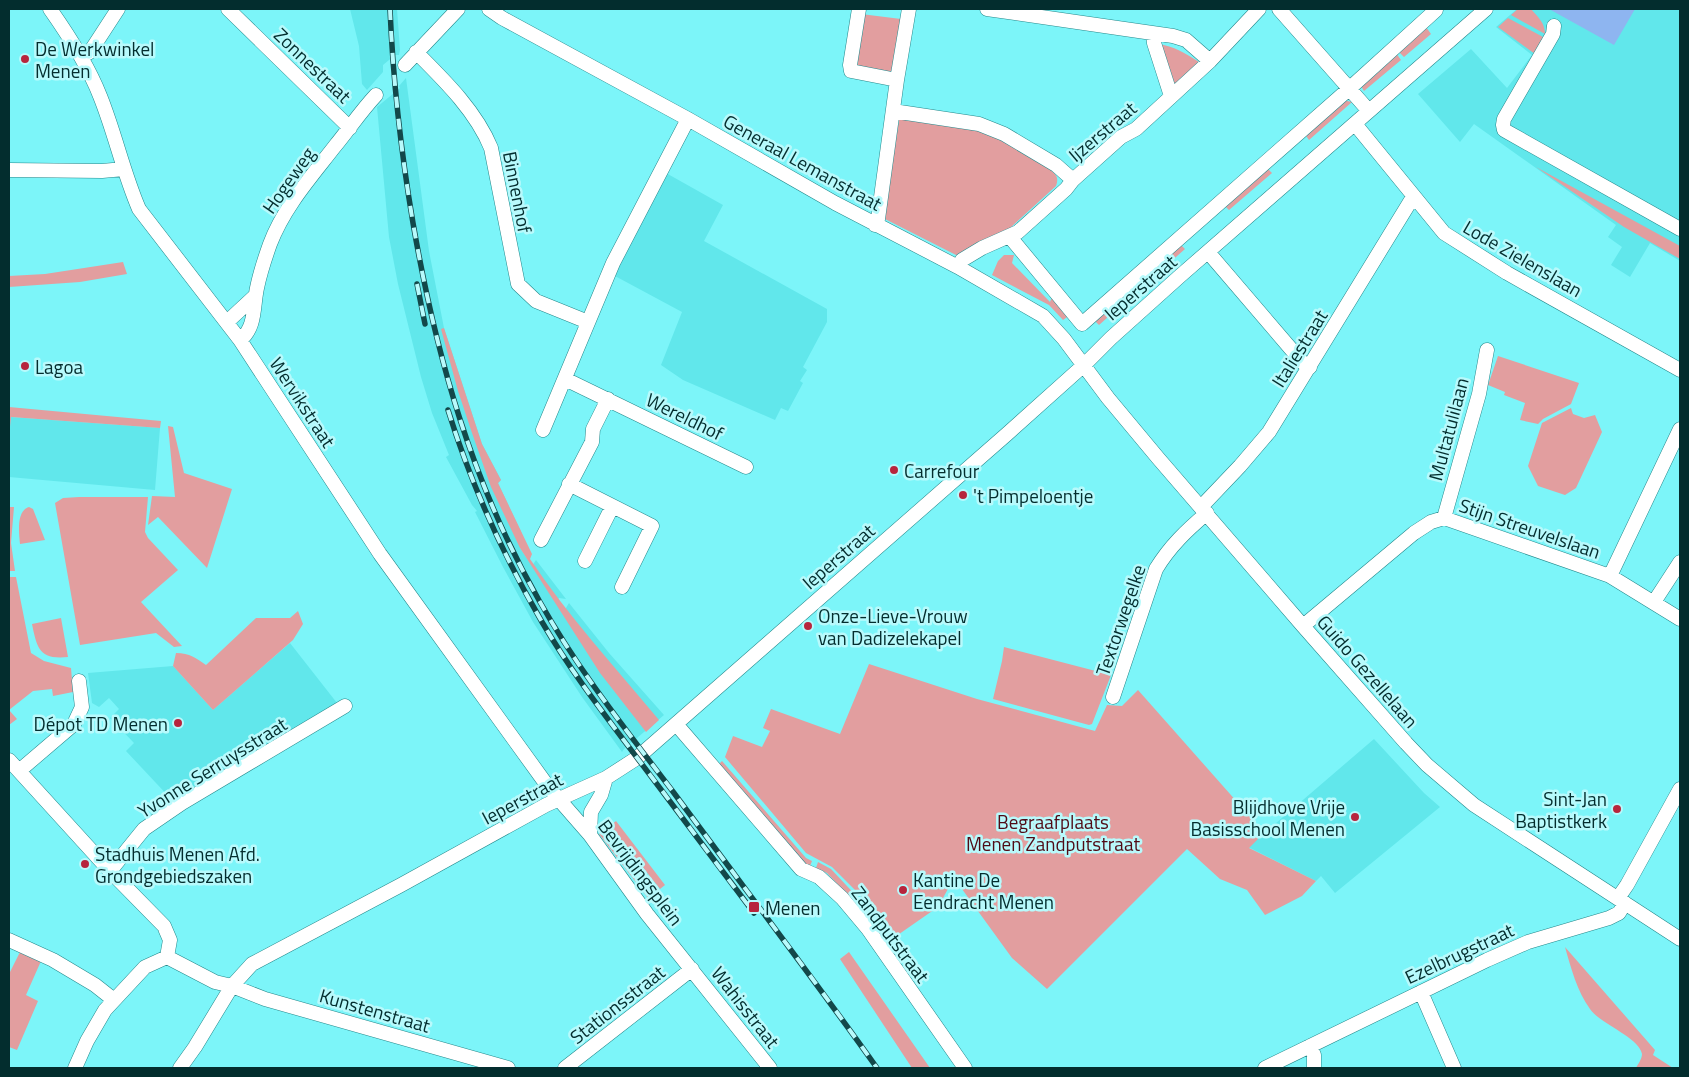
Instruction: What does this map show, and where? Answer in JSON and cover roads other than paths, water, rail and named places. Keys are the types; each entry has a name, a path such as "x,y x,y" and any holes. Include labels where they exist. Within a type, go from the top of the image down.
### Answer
{"street":[{"name":"Wervikstraat","path":"50,9 81,57 102,101 139,209 240,340 380,554 558,799"},
{"path":"81,57 90,52 118,9"},
{"name":"Zonnestraat","path":"228,9 350,128"},
{"path":"405,65 458,9"},
{"name":"Generaal Lemanstraat","path":"489,9 502,18 688,119 875,225 958,267 1043,316 1084,365"},
{"path":"859,9 850,65 851,71 897,80"},
{"path":"875,225 878,219 897,80 909,9"},
{"path":"987,9 1173,36 1186,40 1210,61"},
{"name":"Ijzerstraat","path":"958,267 962,260 982,248 1010,237 1122,137 1136,129 1210,61 1259,9"},
{"path":"1279,9 1369,111"},
{"name":"Ieperstraat","path":"180,1068 200,1040 232,986 252,964 558,799 606,778 635,760 1007,434 1208,252 1486,9"},
{"name":"Ieperstraat","path":"1010,237 1082,324 1436,10"},
{"path":"1554,26 1553,34 1504,119 1504,130 1680,229"},
{"path":"1153,34 1154,43 1171,96"},
{"name":"Binnenhof","path":"416,52 476,117 484,131 491,148 518,284 536,301 588,322"},
{"name":"Hogeweg","path":"240,340 247,335 253,320 254,298 261,269 271,241 285,212 300,190 376,96"},
{"path":"893,110 979,124 1004,134 1056,165 1073,180"},
{"path":"543,430 616,255 688,119"},
{"name":"Lode Zielenslaan","path":"1355,124 1444,233 1467,249 1680,370"},
{"path":"9,170 102,171 124,169"},
{"name":"Italiestraat","path":"1204,510 1269,432 1413,197"},
{"path":"1208,252 1303,363 1310,367"},
{"path":"227,322 254,298"},
{"name":"Multatulilaan","path":"1444,518 1478,394 1487,350"},
{"name":"Guido Gezellelaan","path":"1084,365 1108,398 1303,626 1406,743 1446,782 1474,805 1680,939"},
{"name":"Wereldhof","path":"565,378 746,467"},
{"path":"541,540 592,442 593,429 608,399"},
{"path":"1610,576 1680,429"},
{"path":"569,484 652,526 622,587"},
{"path":"585,561 612,507"},
{"name":"Textorwegelke","path":"1113,697 1156,569 1164,556 1204,510"},
{"name":"Stijn Streuvelslaan","path":"1303,626 1414,532 1431,522 1444,518 1610,576 1680,619"},
{"path":"1654,602 1680,562"},
{"path":"79,681 82,707 74,724 14,766 110,871 164,926 170,940 167,957"},
{"name":"Yvonne Serruysstraat","path":"110,871 144,829 175,808 345,706"},
{"name":"Zandputstraat","path":"676,724 801,869 819,877 842,898 868,929 965,1068"},
{"path":"590,835 591,812 601,795 606,778"},
{"name":"Ezelbrugstraat","path":"1265,1068 1528,942 1609,918 1619,913 1621,900 1633,874 1680,789"},
{"name":"Bevrijdingsplein","path":"558,799 590,835 692,970"},
{"path":"9,940 53,960 95,985 114,1000"},
{"path":"167,957 215,982 232,986"},
{"path":"76,1068 97,1023 114,1000 145,967 167,957"},
{"name":"Stationsstraat","path":"565,1068 692,970"},
{"name":"Wahisstraat","path":"692,970 770,1068"},
{"name":"Kunstenstraat","path":"232,986 265,999 508,1068"},
{"path":"1421,992 1454,1068"},
{"path":"1310,1046 1314,1055 1314,1068"}],"railway":[{"path":"390,9 395,90 401,143 422,273 445,370 476,465 495,512 540,602 570,652 877,1068"},
{"path":"417,284 425,324"},
{"path":"448,410 467,465 489,519 514,571 553,640 600,709 754,913"}],"place":[{"name":"De Werkwinkel Menen","path":"25,59"},
{"name":"Lagoa","path":"25,366"},
{"name":"Carrefour","path":"894,470"},
{"name":"'t Pimpeloentje","path":"963,495"},
{"name":"Onze-Lieve-Vrouw van Dadizelekapel","path":"808,626"},
{"name":"Dépot TD Menen","path":"178,723"},
{"name":"Sint-Jan Baptistkerk","path":"1617,809"},
{"name":"Blijdhove Vrije Basisschool Menen","path":"1355,817"},
{"name":"Stadhuis Menen Afd. Grondgebiedszaken","path":"85,864"},
{"name":"Kantine De Eendracht Menen","path":"903,890"},
{"name":"Menen","path":"754,907"}],"park label":[{"name":"Begraafplaats Menen Zandputstraat","path":"1053,832"}]}
